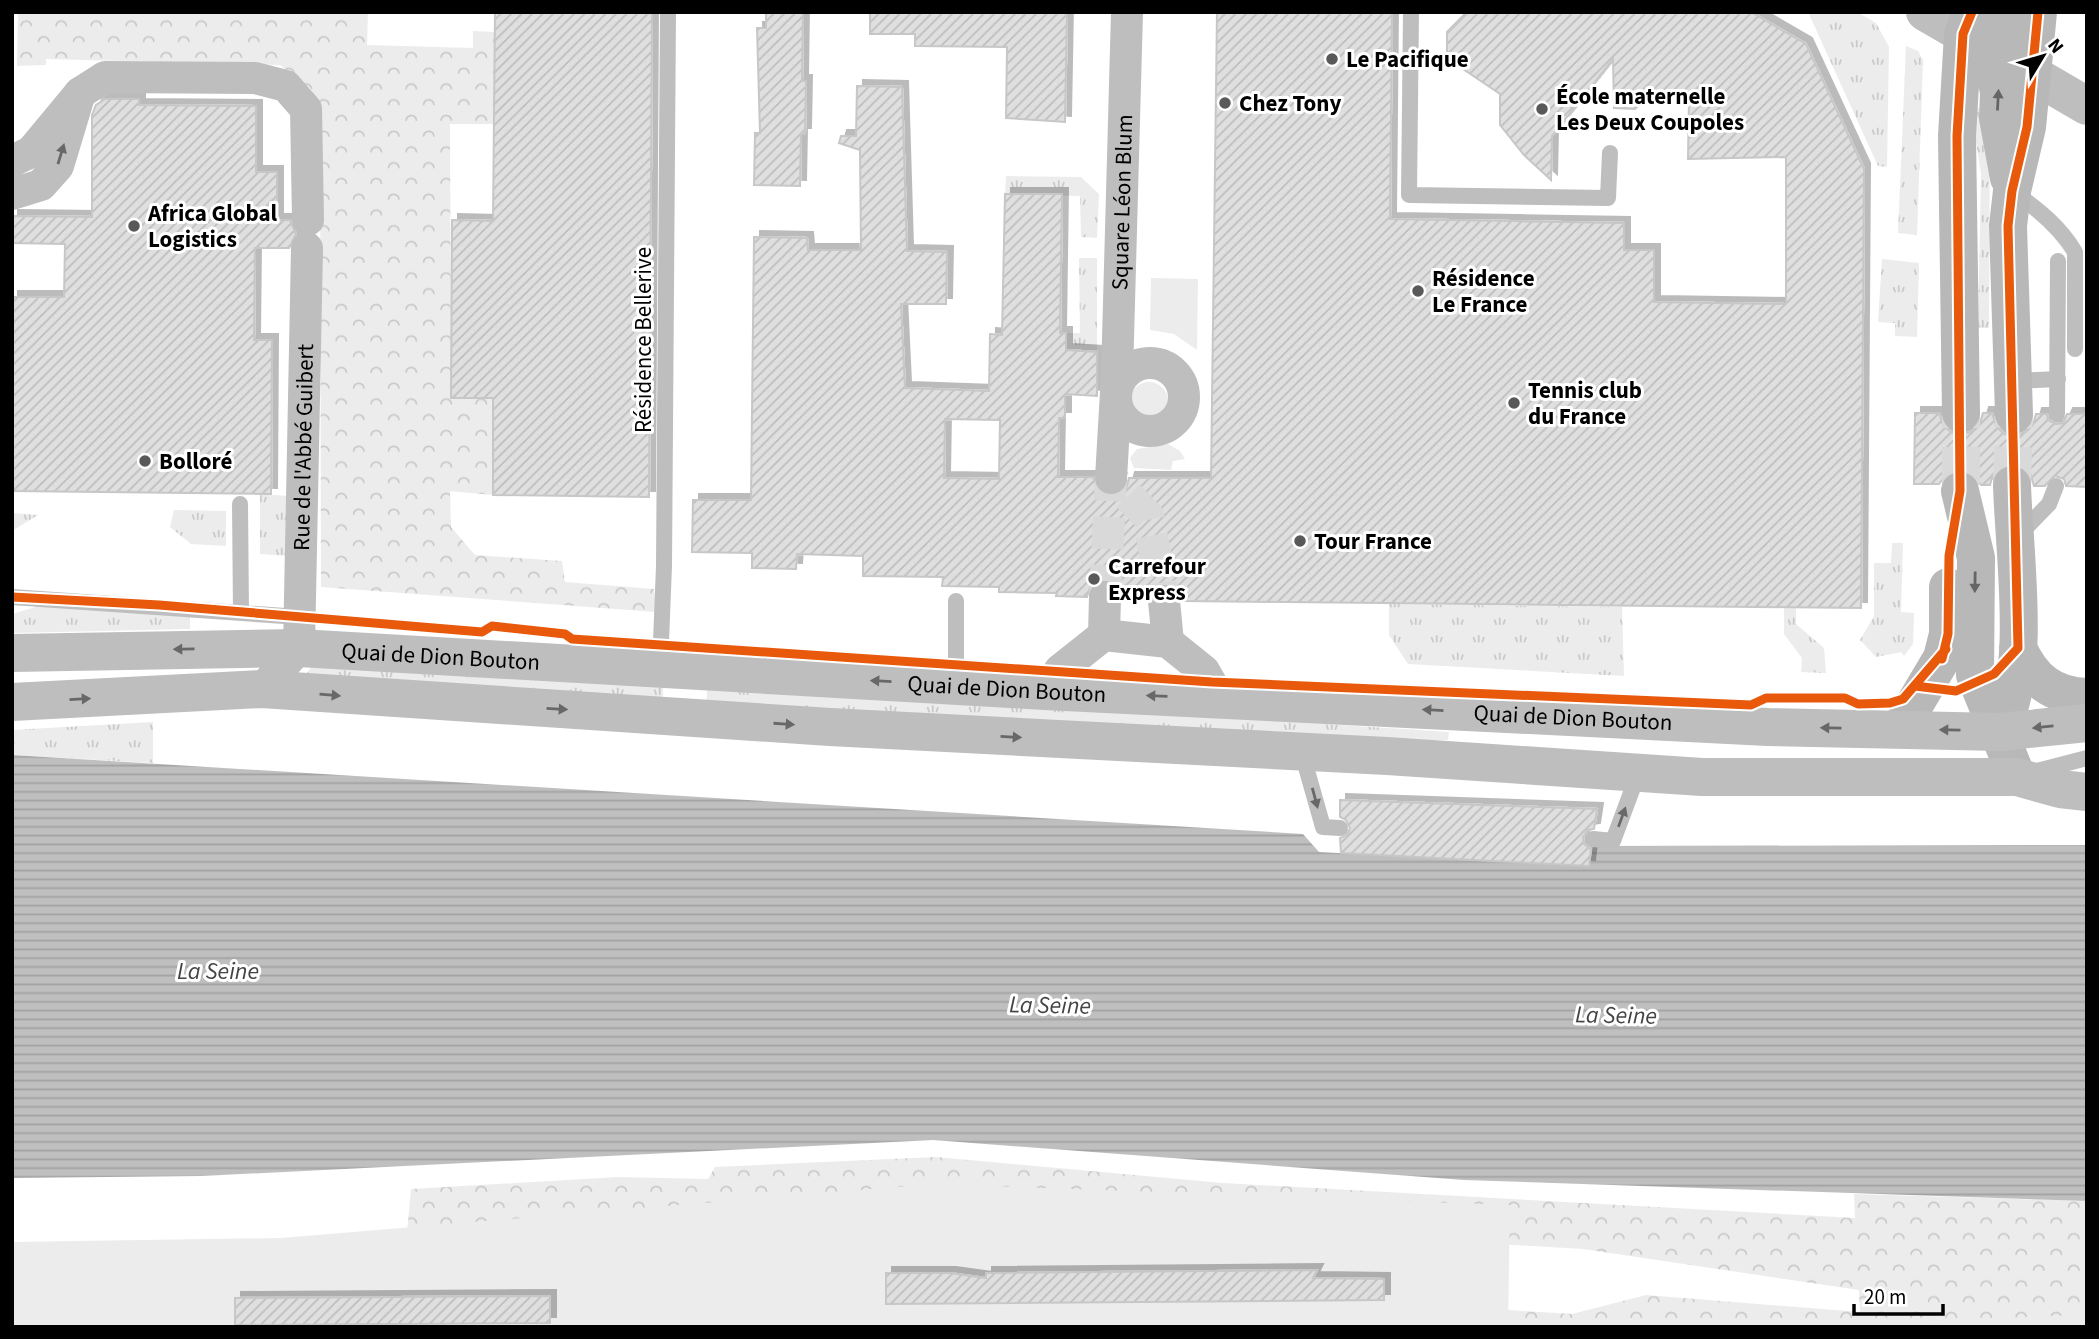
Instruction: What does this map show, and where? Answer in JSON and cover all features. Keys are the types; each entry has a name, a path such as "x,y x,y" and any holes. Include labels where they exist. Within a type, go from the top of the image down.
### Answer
{"main road":[{"path":"1925,12 1967,23 2031,71 2087,106"},
{"path":"2003,12 2004,29 2012,48 2031,71"},
{"path":"1960,357 2013,384 2008,226 2012,191 2027,127 2038,12"},
{"path":"1967,23 1995,69 1999,93 1998,118 2012,191"},
{"path":"1961,413 1957,136 1967,23"},
{"path":"2000,732 2009,714 2014,693 2018,648 2012,485"},
{"path":"1900,729 1938,668 1946,649 1949,556 1961,488 1976,558 1975,675 2017,777"},
{"name":"Quai de Dion Bouton","path":"12,653 299,632 660,667 1045,691 1768,727 2000,732 2087,723"},
{"path":"2018,648 2029,668 2046,687 2061,695 2087,697"},
{"name":"Quai de Dion Bouton","path":"12,702 262,689 844,728 1387,756 1702,777 2017,777 2060,789 2087,792"},
{"name":"Quai de Dion Bouton","path":"1387,756 1493,744 1960,757 1982,751 2000,732"}],"street":[{"name":"Square Léon Blum","path":"1111,478 1117,392 1127,12"},
{"name":"Rue de l'Abbé Guibert","path":"12,161 31,152 79,93 105,77 255,78 286,86 306,109 307,338 299,632"},
{"path":"12,194 41,185 58,166 79,93"},
{"path":"1104,635 1105,597"},
{"path":"1164,601 1168,642"},
{"path":"262,689 299,632"},
{"path":"1045,691 1060,670 1104,635 1168,642 1204,670 1220,699"}],"lane":[{"name":"Résidence Bellerive","path":"660,667 664,566 668,12"},
{"path":"1411,12 1409,195 1608,198 1610,153"},
{"path":"2012,191 2040,210 2067,238 2075,252 2075,349"},
{"path":"2057,414 2058,261"},
{"path":"2013,384 2058,379"},
{"path":"2014,540 2045,510 2056,486"},
{"path":"240,504 241,612"},
{"path":"12,597 241,612 299,632"},
{"path":"956,601 956,685"},
{"path":"1302,753 1323,827 1340,828"},
{"path":"2017,777 2087,758"},
{"path":"1593,839 1613,841 1638,773"}],"green space":[{"path":"18,12 368,12 367,45 473,48 473,31 494,32 494,124 450,124 451,398 493,398 493,495 450,491 451,527 475,555 562,561 565,582 654,589 656,612 321,587 320,104 310,88 280,65 46,59 46,65 17,66"},
{"path":"1808,12 1857,12 1876,23 1889,47 1887,167 1878,166"},
{"path":"1906,46 1918,51 1923,60 1917,235 1898,233"},
{"path":"1970,103 1990,114 1989,328 1978,328 1981,174"},
{"path":"1006,176 1081,177 1099,194 1097,238 1081,237 1080,196 1005,194"},
{"path":"1079,258 1097,258 1097,352 1066,350 1066,333 1080,333"},
{"path":"1882,259 1919,263 1917,337 1895,336 1895,323 1878,322"},
{"path":"1151,278 1198,279 1197,350 1174,334 1150,330"},
{"path":"1149,382 1163,387 1168,401 1163,415 1149,420 1135,415 1130,401 1135,387"},
{"path":"1168,444 1180,451 1185,459 1173,461 1171,470 1134,468 1130,458 1137,449"},
{"path":"260,494 290,496 288,556 260,554"},
{"path":"174,510 226,511 226,546 191,544 170,527"},
{"path":"12,513 38,515 12,531"},
{"path":"1892,543 1903,543 1901,612 1914,613 1913,644 1904,656 1901,652 1876,657 1860,640 1874,616 1874,563 1891,563"},
{"path":"1389,604 1622,607 1624,676 1408,664 1389,635"},
{"path":"42,605 190,617 190,629 12,633 12,614"},
{"path":"1784,608 1796,608 1796,624 1824,648 1826,673 1801,672 1802,658 1784,634"},
{"path":"316,661 664,681 662,701 304,677"},
{"path":"708,684 1449,732 1448,740 1288,741 706,704"},
{"path":"153,722 153,763 12,755 12,730"},
{"path":"936,1157 1223,1183 1855,1218 1854,1194 2087,1201 2087,1327 1508,1327 1508,1310 1572,1314 1646,1295 1860,1312 1859,1290 1583,1249 1356,1236 407,1232 411,1189 618,1177 708,1179 715,1167"},
{"path":"932,1184 1510,1205 1508,1327 12,1327 12,1242 281,1238"},
{"path":"2080,1315 2080,1327 1922,1327 1922,1321"}],"water":[{"name":"La Seine","path":"12,755 1303,834 1319,852 1589,866 1593,846 2087,845 2087,1201 1464,1180 933,1140 201,1176 12,1178"}],"building":[{"path":"495,12 652,12 649,497 493,495 493,398 451,398 452,220 493,221"},
{"path":"766,12 803,12 802,81 806,81 800,186 754,185 755,133 760,133 757,28 766,28"},
{"path":"870,12 1067,12 1065,122 1006,118 1007,47 915,46 915,34 870,34"},
{"path":"1217,12 1392,12 1390,219 1624,223 1624,250 1654,250 1654,302 1786,304 1786,157 1688,159 1689,97 1642,102 1635,109 1614,108 1613,59 1552,136 1551,180 1524,155 1500,125 1500,94 1457,65 1447,65 1447,32 1467,12 1751,12 1806,44 1864,169 1861,608 1182,601 1178,590 1163,583 1153,587 1146,599 1123,598 1115,582 1105,579 1090,587 1087,597 1056,596 1057,593 999,592 999,587 942,586 943,577 863,576 863,556 797,554 796,569 752,568 752,553 692,552 693,500 751,500 754,237 807,238 808,250 861,250 860,150 839,143 841,136 856,136 857,86 902,87 907,251 947,252 946,304 901,304 905,388 989,391 990,334 1002,335 1005,194 1062,194 1060,333 1066,333 1066,350 1097,352 1097,396 1065,394 1065,418 1059,418 1058,477 1093,477 1100,493 1111,496 1126,489 1129,478 1211,478","holes":["945,419 1000,420 999,479 944,478"]},
{"path":"105,99 139,99 139,105 256,106 256,172 277,172 277,220 290,220 296,234 289,248 255,248 254,340 272,340 271,494 12,491 12,297 64,297 65,244 12,243 12,216 92,217 92,115 96,105"},
{"path":"1915,413 1939,413 1943,425 1951,432 1961,435 1973,431 1980,423 1983,413 1992,413 1996,426 2004,434 2014,436 2026,432 2033,425 2036,414 2047,414 2048,420 2056,424 2063,423 2067,414 2087,414 2087,487 2066,486 2064,479 2055,476 2045,486 2034,486 2030,473 2021,465 2012,463 2000,467 1993,474 1990,485 1981,485 1967,470 1956,470 1946,475 1939,484 1914,484"},
{"path":"1340,800 1597,809 1594,829 1588,830 1583,837 1584,844 1591,849 1589,866 1341,853 1340,838 1348,834 1350,828 1346,820 1340,817"},
{"path":"1317,1270 1313,1278 1384,1279 1384,1300 886,1304 886,1273 950,1273 986,1278 986,1273"},
{"path":"550,1296 550,1323 235,1325 235,1298"}],"tunnel":[{"path":"1961,413 1961,485"},
{"path":"2012,485 2014,414"},
{"path":"1105,597 1111,478 1148,516 1164,601"}],"cycle path":[{"path":"1942,659 1948,634 1949,556 1960,491 1957,136 1963,34 1972,12"},
{"path":"1915,686 1956,691 1994,674 2018,648 2008,226 2012,191 2027,127 2038,12"},
{"path":"12,597 159,605 482,632 492,626 565,634 572,639 1212,682 1751,705 1766,698 1845,698 1858,704 1890,703 1903,699 1946,649"}],"place":[{"name":"Le Pacifique","path":"1332,59"},
{"name":"Chez Tony","path":"1225,103"},
{"name":"École maternelle Les Deux Coupoles","path":"1542,109"},
{"name":"Africa Global Logistics","path":"134,226"},
{"name":"Résidence Le France","path":"1418,291"},
{"name":"Tennis club du France","path":"1514,403"},
{"name":"Bolloré","path":"145,461"},
{"name":"Tour France","path":"1300,541"},
{"name":"Carrefour Express","path":"1094,579"}]}
